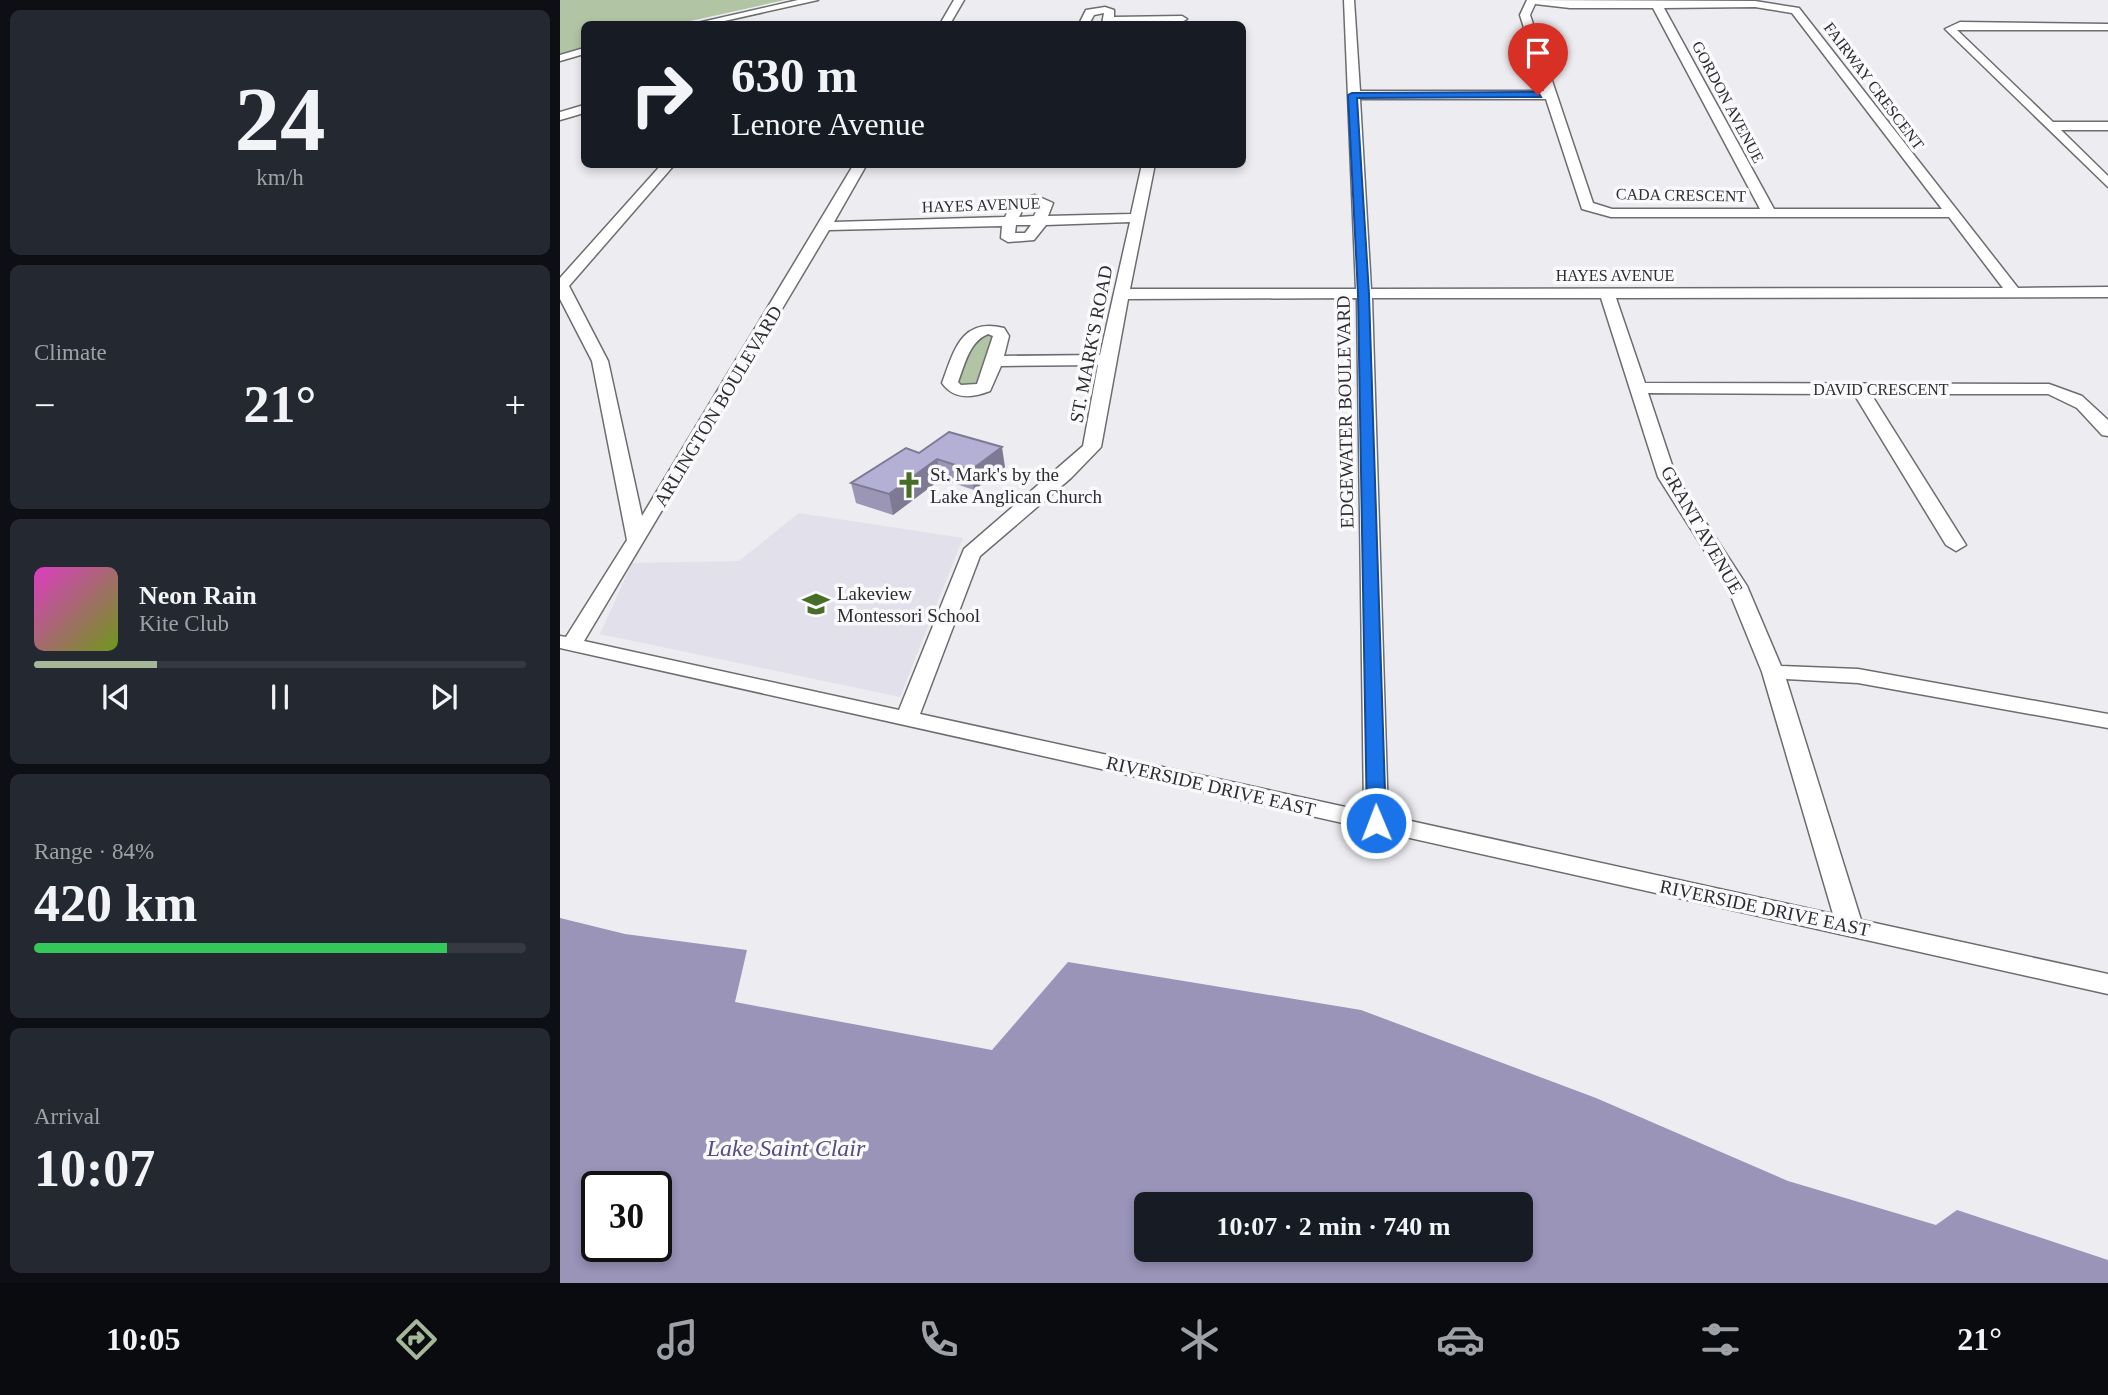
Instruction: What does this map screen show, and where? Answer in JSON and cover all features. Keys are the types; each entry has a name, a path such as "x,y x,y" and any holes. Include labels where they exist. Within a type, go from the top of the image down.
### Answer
{"street":[{"path":"712,21 813,0"},
{"path":"944,21 959,0"},
{"name":"EDGEWATER BOULEVARD","path":"1349,0 1364,294 1376,823"},
{"name":"FAIRWAY CRESCENT","path":"1531,1 1570,5 1755,4 1796,10 2014,292"},
{"name":"CADA CRESCENT","path":"1531,1 1525,15 1587,206 1611,213 1951,213"},
{"name":"GORDON AVENUE","path":"1657,5 1770,214"},
{"path":"1086,21 1090,12 1096,10 1108,11 1108,21"},
{"path":"1126,21 1182,18"},
{"path":"2108,27 1959,25 1950,29 2108,183"},
{"path":"560,58 581,52"},
{"path":"1352,95 1550,95"},
{"path":"560,116 581,110"},
{"path":"2050,126 2108,126"},
{"path":"638,540 600,361 562,291 666,168"},
{"name":"ARLINGTON BOULEVARD","path":"565,643 638,540 860,168"},
{"name":"ST. MARK'S ROAD","path":"907,718 971,553 1065,474 1092,447 1107,360 1148,168"},
{"path":"1009,223 1018,204 1029,199 1046,203 1041,221"},
{"name":"HAYES AVENUE","path":"825,226 1138,218"},
{"name":"HAYES AVENUE","path":"1123,294 2108,292"},
{"name":"GRANT AVENUE","path":"1607,293 1667,477 1737,586 1773,672 1850,926"},
{"path":"995,361 1107,360"},
{"name":"DAVID CRESCENT","path":"1638,388 2049,389 2080,399 2108,431"},
{"path":"1860,389 1956,545"},
{"name":"RIVERSIDE DRIVE EAST","path":"565,643 2108,984"},
{"path":"1773,672 1858,676 2108,721"}],"shaded area":[{"name":"Lakeview Montessori School","path":"799,513 963,538 900,697 600,634 632,563 739,561"}],"green space":[{"path":"560,0 785,0 690,21 581,21 581,48 560,54"},
{"path":"988,333 995,336 979,385 966,388 956,382 973,339"}],"water":[{"name":"Lake Saint Clair","path":"560,918 625,934 747,950 735,1002 992,1050 1068,962 1361,1010 1596,1098 1788,1181 1936,1225 1957,1210 2108,1260 2108,1283 560,1283"}],"building":[{"path":"949,432 1002,447 971,470 937,459 889,494 851,483 906,448 919,453"}],"place":[{"name":"St. Mark's by the Lake Anglican Church","path":"909,485"},
{"name":"Lakeview Montessori School","path":"816,604"}],"route":[{"path":"1376,823 1364,294 1352,95 1538,95"}]}
